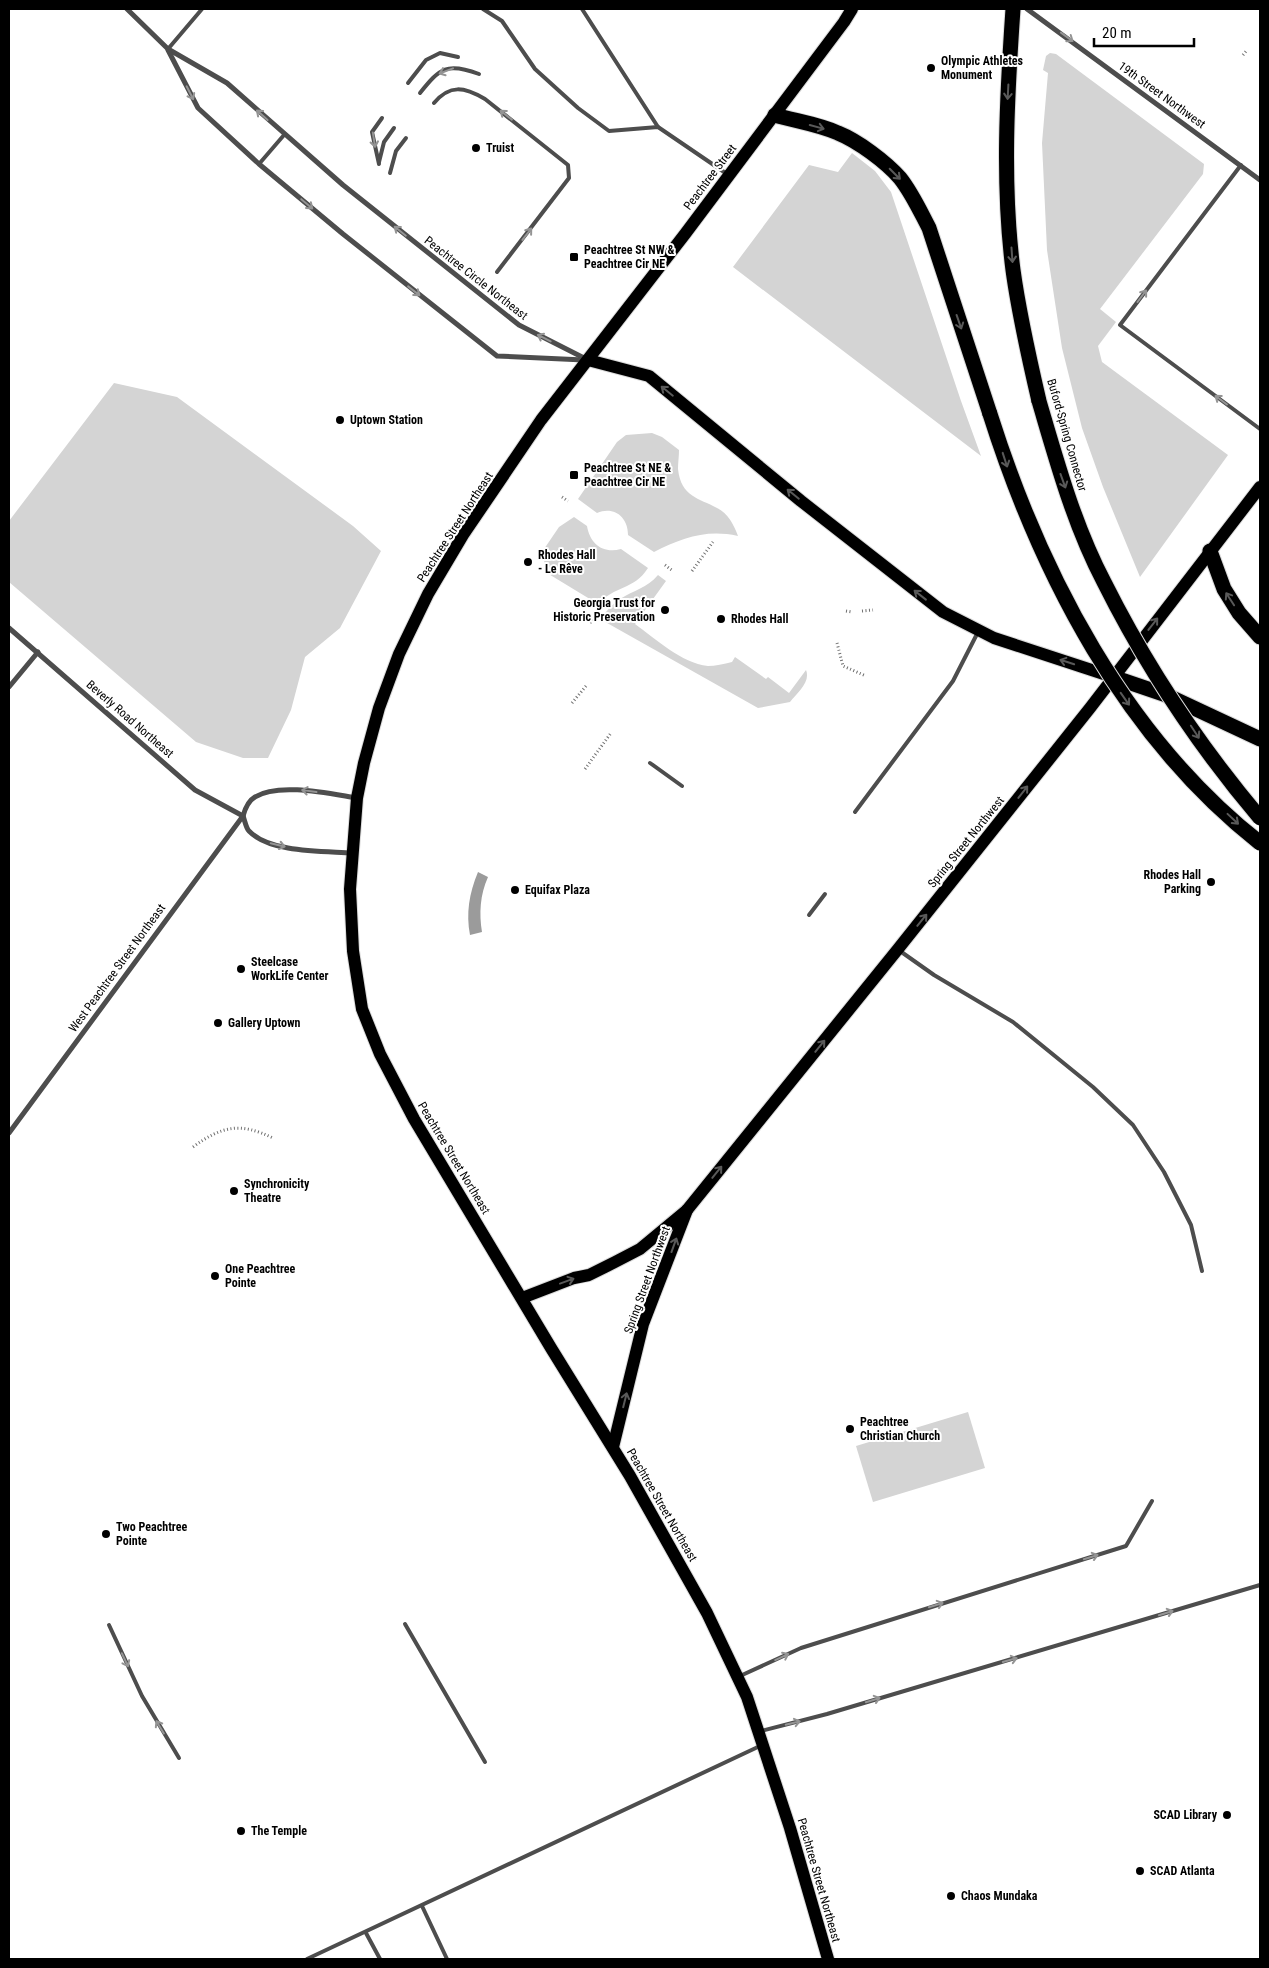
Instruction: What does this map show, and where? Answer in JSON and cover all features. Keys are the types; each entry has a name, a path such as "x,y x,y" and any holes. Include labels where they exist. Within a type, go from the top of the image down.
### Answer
{"highway":[{"name":"Buford-Spring Connector","path":"1013,9 1006,121 1012,260 1021,318 1040,401 1063,481 1103,581 1131,631 1201,741 1260,818"},
{"path":"775,115 837,132 872,154 899,177 929,228 1008,471 1041,547 1078,622 1124,699 1183,772 1260,843"},
{"path":"1210,551 1224,589 1239,613 1260,637"},
{"path":"1113,677 1166,695 1260,739"}],"main road":[{"name":"Peachtree Street","path":"588,360 775,115 852,9"},
{"path":"588,360 649,376 801,501 943,612 994,638 1113,677"},
{"name":"Peachtree Street Northeast","path":"588,360 528,439 463,535 428,594 399,654 379,708 364,763 357,798 352,853 350,889 352,942 362,1009 380,1054 414,1119 613,1447 707,1613 747,1697 796,1846 828,1959"},
{"name":"Spring Street Northwest","path":"522,1298 574,1278 589,1275 624,1258 640,1249 687,1210 898,950 1260,487"},
{"name":"Spring Street Northwest","path":"613,1447 643,1324 687,1210"}],"street":[{"name":"Peachtree Circle Northeast","path":"127,9 168,50 227,83 284,135 399,231 520,325 588,360"},
{"name":"19th Street Northwest","path":"1027,9 1260,180"},
{"name":"Peachtree Circle Northeast","path":"168,50 198,108 259,164 343,234 496,356 588,360"},
{"name":"Beverly Road Northeast","path":"9,628 195,790 243,816"},
{"path":"9,687 38,652"},
{"name":"West Peachtree Street Northeast","path":"9,1133 243,816 246,806 256,796 268,792 295,789 357,798"},
{"path":"243,816 248,830 275,846 352,853"}],"lane":[{"path":"168,50 202,9"},
{"path":"483,9 502,21 535,69 578,108 609,131 658,127"},
{"path":"582,9 658,127 728,175"},
{"path":"408,84 426,60 440,53 458,57"},
{"path":"420,94 434,76 447,68 462,67 479,74"},
{"path":"434,103 442,94 451,89 470,90 492,104 568,165 569,178 497,272"},
{"path":"382,118 372,132 379,164 384,142 394,128"},
{"path":"259,164 284,135"},
{"path":"390,173 396,151 406,138"},
{"path":"1240,165 1120,325 1260,429"},
{"path":"855,812 953,681 979,630"},
{"path":"650,763 682,786"},
{"path":"809,915 825,894"},
{"path":"898,950 934,976 1013,1022 1093,1087 1133,1125 1164,1172 1191,1226 1202,1271"},
{"path":"738,1677 801,1648 1126,1546 1152,1501"},
{"path":"758,1731 827,1714 1260,1585"},
{"path":"405,1624 485,1762"},
{"path":"109,1625 142,1696 179,1758"},
{"path":"307,1959 762,1746"},
{"path":"422,1906 447,1959"},
{"path":"366,1933 380,1959"}],"path":[{"path":"1243,55 1247,50"},
{"path":"562,497 568,502"},
{"path":"692,571 713,542"},
{"path":"665,565 673,571"},
{"path":"590,623 602,606"},
{"path":"862,611 873,610"},
{"path":"846,611 852,612"},
{"path":"837,643 843,666 866,676"},
{"path":"572,703 586,686"},
{"path":"585,768 611,733"},
{"path":"193,1147 209,1136 226,1128 256,1130 273,1138"}],"shaded area":[{"path":"1050,53 1056,54 1204,164 1203,174 1100,309 1116,322 1098,346 1102,362 1228,455 1140,577 1103,487 1082,428 1062,348 1047,250 1042,143 1048,73 1043,70 1046,56"},
{"path":"852,153 875,171 891,192 981,456 733,267 809,165 838,172"},
{"path":"114,383 177,397 353,526 381,551 340,628 305,657 291,710 268,758 243,758 196,742 9,582 9,521"},
{"path":"652,433 662,437 679,450 678,469 683,486 687,491 724,513 738,536 705,534 694,536 654,552 628,535 626,523 619,515 609,511 597,513 578,499 617,442 626,435"},
{"path":"574,517 587,526 591,538 598,546 609,550 621,549 648,568 637,580 604,598 598,604 547,573 542,552 559,527"},
{"path":"658,575 666,581 635,624 669,650 688,660 711,666 732,662 735,657 766,679 768,677 789,693 806,670 807,679 805,683 790,702 758,708 600,619 617,601 645,586"},
{"path":"478,872 488,877 481,904 482,932 470,935 469,904"},
{"name":"Peachtree Christian Church","path":"968,1412 985,1468 873,1502 856,1446"}],"place":[{"name":"Olympic Athletes Monument","path":"931,68"},
{"name":"Truist","path":"476,148"},
{"name":"Peachtree St NW & Peachtree Cir NE","path":"574,257"},
{"name":"Uptown Station","path":"340,420"},
{"name":"Peachtree St NE & Peachtree Cir NE","path":"574,475"},
{"name":"Rhodes Hall - Le Rêve","path":"528,562"},
{"name":"Georgia Trust for Historic Preservation","path":"665,610"},
{"name":"Rhodes Hall","path":"721,619"},
{"name":"Rhodes Hall Parking","path":"1211,882"},
{"name":"Equifax Plaza","path":"515,890"},
{"name":"Steelcase WorkLife Center","path":"241,969"},
{"name":"Gallery Uptown","path":"218,1023"},
{"name":"Synchronicity Theatre","path":"234,1191"},
{"name":"One Peachtree Pointe","path":"215,1276"},
{"name":"Peachtree Christian Church","path":"850,1429"},
{"name":"Two Peachtree Pointe","path":"106,1534"},
{"name":"SCAD Library","path":"1227,1815"},
{"name":"The Temple","path":"241,1831"},
{"name":"SCAD Atlanta","path":"1140,1871"},
{"name":"Chaos Mundaka","path":"951,1896"}]}
